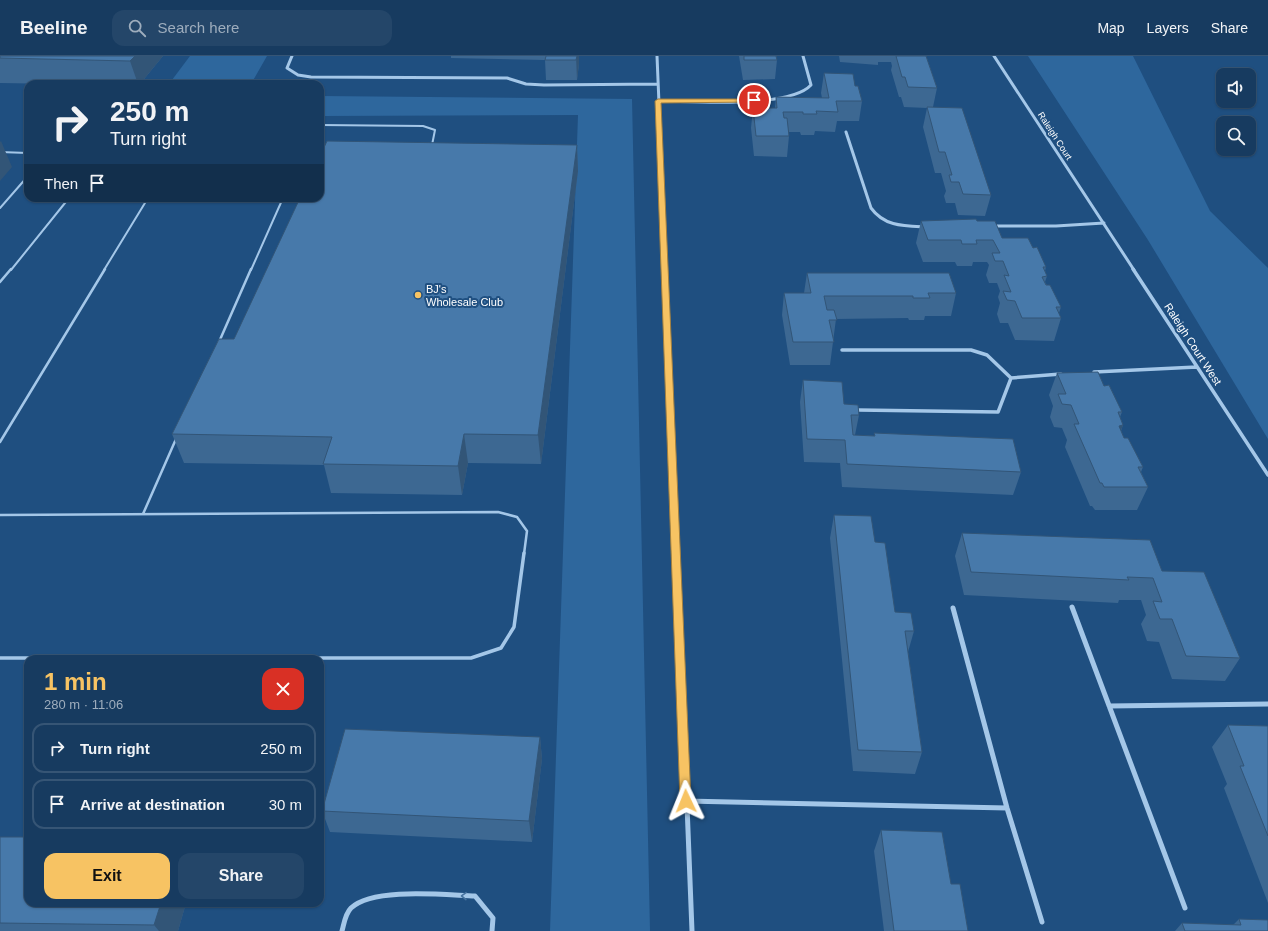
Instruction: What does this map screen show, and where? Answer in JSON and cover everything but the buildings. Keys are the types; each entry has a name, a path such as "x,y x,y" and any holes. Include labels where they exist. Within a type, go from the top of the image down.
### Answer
{"street":[{"path":"292,56 287,68 293,74 300,77 507,78 526,84 544,85 658,84"},
{"path":"657,56 692,931"},
{"path":"658,101 779,99 794,95 804,91 811,85 803,56"},
{"name":"Raleigh Court","path":"994,56 1104,223"},
{"path":"846,132 871,208 875,215 879,219 900,226 930,227"},
{"path":"985,226 1056,226 1104,223"},
{"name":"Raleigh Court West","path":"1104,223 1268,475"},
{"path":"842,350 971,350 987,355 1011,378 1067,374"},
{"path":"1090,373 1198,367"},
{"path":"858,410 998,412 1011,378"},
{"path":"1072,607 1185,908"},
{"path":"953,608 1007,808 1042,922"},
{"path":"1109,706 1268,704"},
{"path":"686,801 1007,808"},
{"path":"342,931 344,920 351,908 368,898 392,895 475,896 493,918 492,931"}],"lane":[{"path":"324,125 423,126 435,130 433,144 429,148"},
{"path":"0,152 24,152"},
{"path":"0,208 24,181"},
{"path":"0,282 66,202"},
{"path":"0,442 146,202"},
{"path":"216,349 281,202"},
{"path":"143,514 178,435"},
{"path":"0,515 498,512 517,517 527,531 514,627 501,648 471,658 324,658"},
{"path":"0,658 24,658"}],"shaded area":[{"path":"190,56 267,56 253,80 172,80"},
{"path":"1028,56 1133,56 1210,211 1268,268 1268,439 1148,240"},
{"path":"324,96 632,99 650,931 550,931 578,115 324,116"}],"place":[{"name":"BJ's Wholesale Club","path":"418,295"}],"route":[{"path":"686,801 658,101 754,100"}]}
